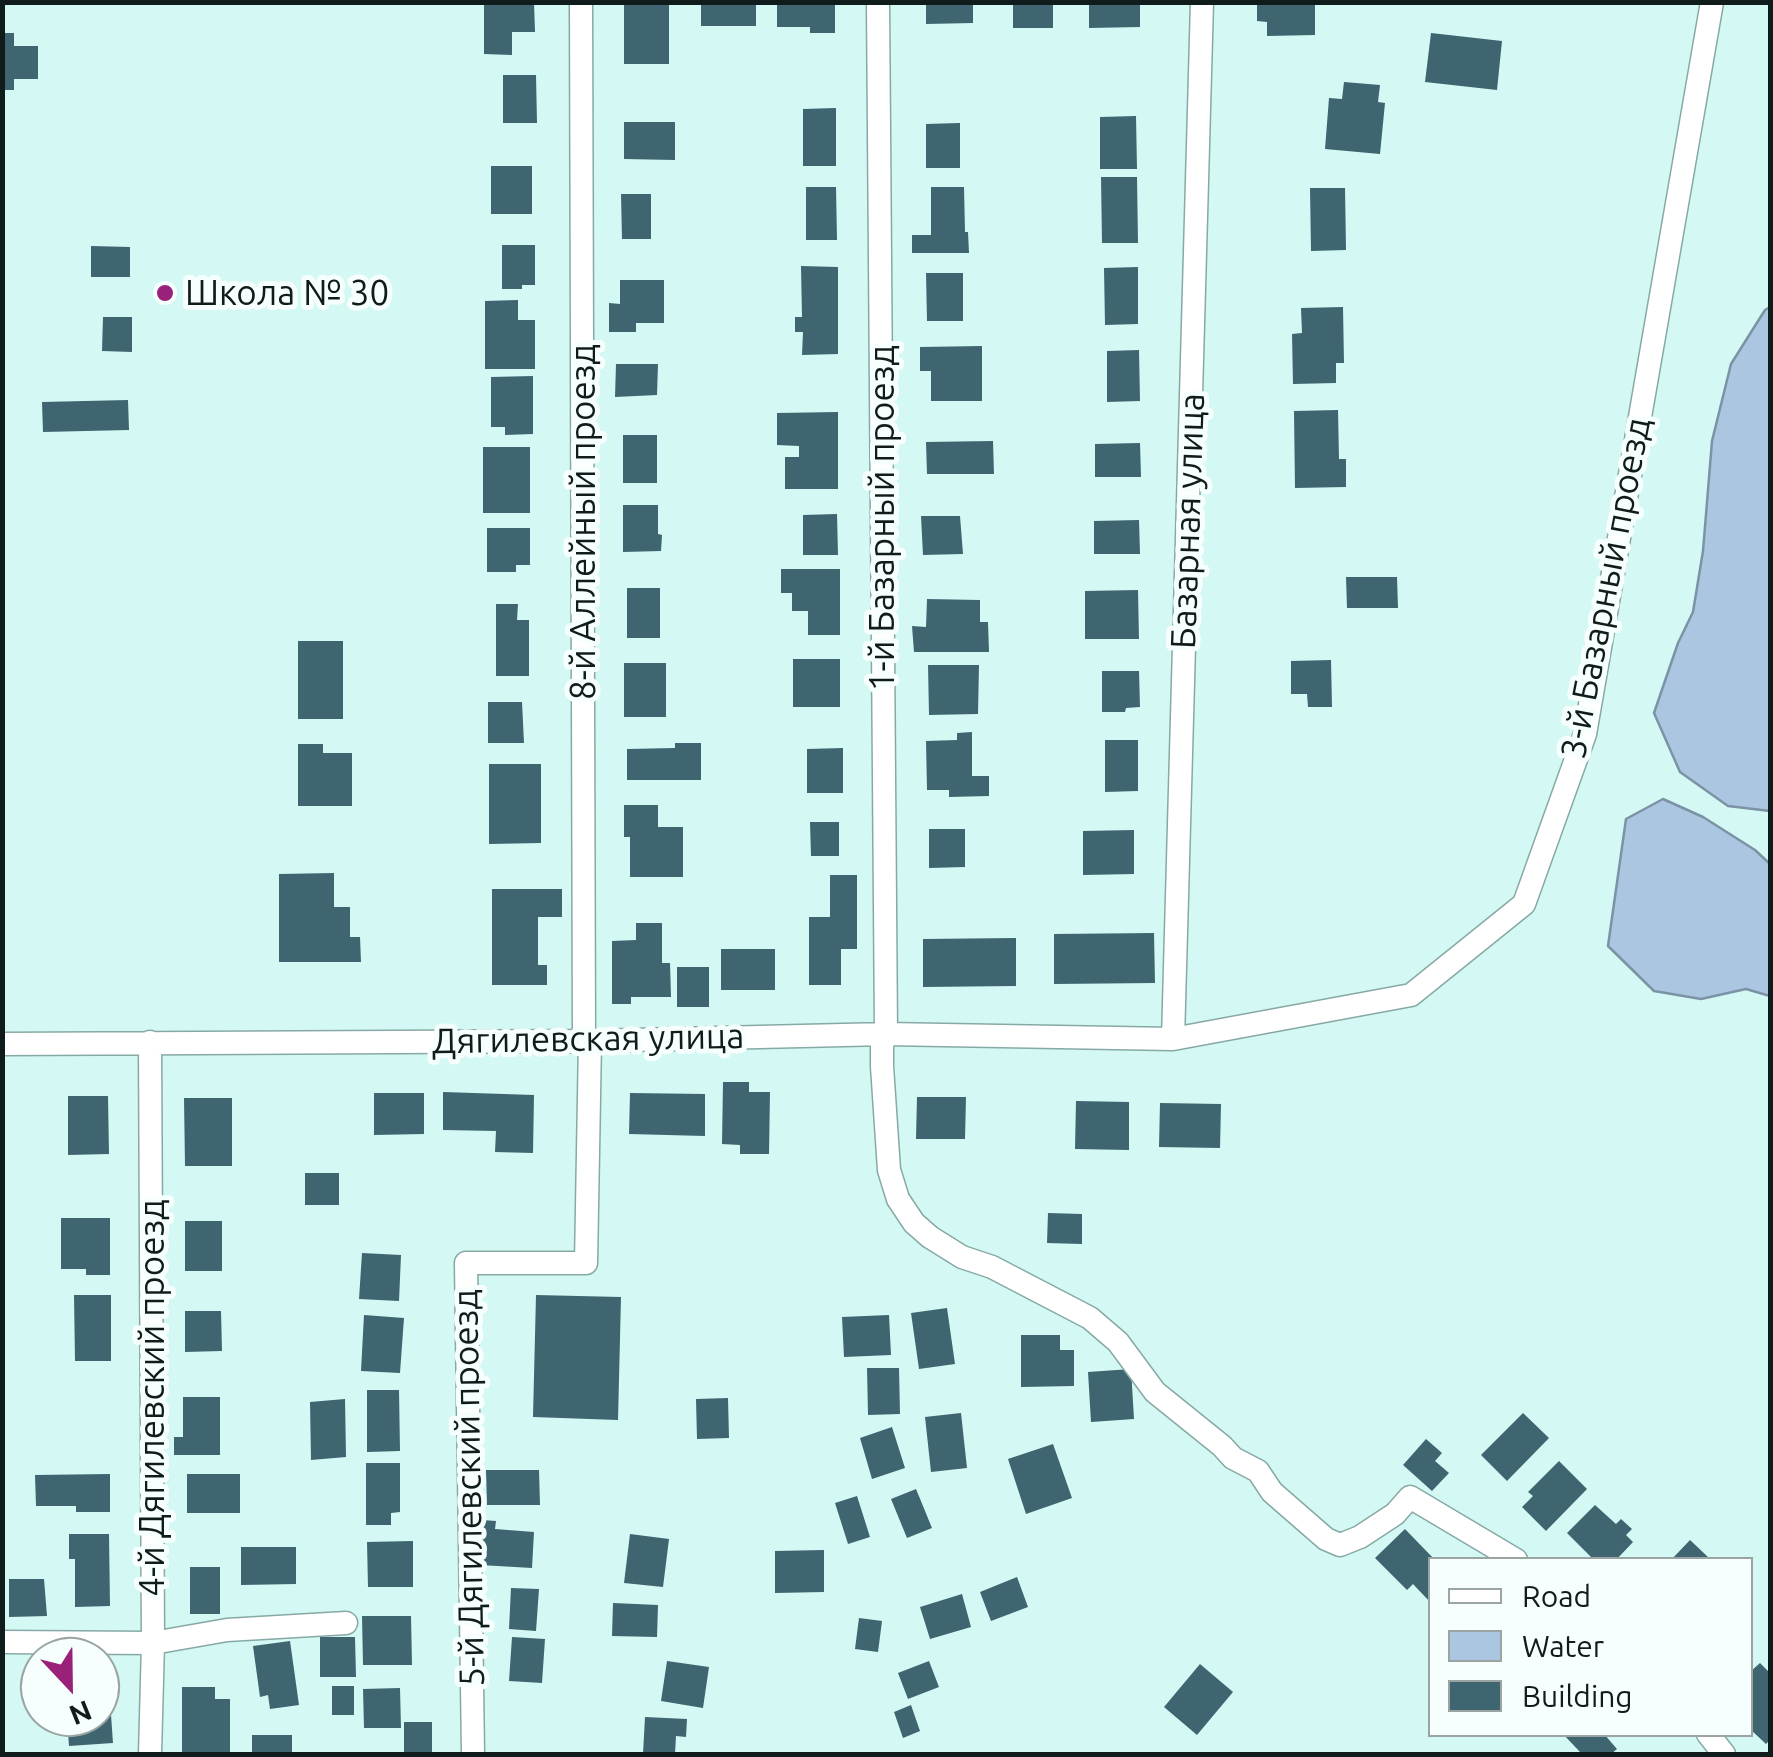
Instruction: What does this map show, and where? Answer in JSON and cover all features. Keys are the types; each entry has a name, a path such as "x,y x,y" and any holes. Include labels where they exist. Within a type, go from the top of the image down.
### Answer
{"street":[{"name":"8-й Аллейный проезд","path":"582,2 587,1041"},
{"name":"1-й Базарный проезд","path":"878,2 886,1034 882,1066 889,1170 898,1199 914,1223 962,1257 1090,1318 1118,1342 1155,1392 1233,1458 1258,1471 1281,1502 1326,1539 1340,1545 1360,1538 1395,1514 1410,1497 1511,1557"},
{"name":"Базарная улица","path":"1173,1039 1202,2"},
{"name":"3-й Базарный проезд","path":"1173,1039 1411,995 1524,904 1585,734 1712,2"},
{"name":"Дягилевская улица","path":"2,1044 587,1041 886,1034 1173,1039"},
{"name":"5-й Дягилевский проезд","path":"473,1754 466,1264 586,1262 587,1041"},
{"name":"4-й Дягилевский проезд","path":"150,1042 150,1754"},
{"path":"2,1642 153,1644 227,1630 346,1622"}],"water":[{"path":"1770,307 1770,811 1728,806 1680,772 1654,713 1693,612 1703,551 1712,441 1731,364"},
{"path":"1663,799 1703,817 1770,864 1770,996 1746,989 1701,999 1654,991 1608,946 1626,819"}],"building":[{"path":"484,2 534,2 535,32 512,32 512,55 484,54"},
{"path":"624,2 669,2 669,64 624,64"},
{"path":"701,2 756,2 756,26 701,26"},
{"path":"777,2 835,2 835,33 810,33 810,27 777,27"},
{"path":"926,2 973,2 973,23 926,24"},
{"path":"1013,2 1053,2 1053,28 1013,28"},
{"path":"1089,2 1140,2 1140,27 1089,28"},
{"path":"1257,2 1315,2 1315,35 1267,36 1267,22 1257,21"},
{"path":"2,33 14,33 14,46 38,46 38,79 14,79 14,90 2,90"},
{"path":"1431,33 1502,41 1497,90 1425,82"},
{"path":"503,75 536,75 537,123 503,123"},
{"path":"1344,82 1380,85 1378,102 1385,103 1380,154 1325,149 1329,98 1342,99"},
{"path":"836,108 836,166 803,166 803,109"},
{"path":"1136,116 1137,169 1100,169 1100,117"},
{"path":"624,122 675,122 675,160 624,159"},
{"path":"960,123 960,168 926,168 926,124"},
{"path":"491,166 532,166 532,214 491,214"},
{"path":"1101,177 1137,177 1138,243 1102,243"},
{"path":"806,187 836,187 837,240 806,240"},
{"path":"931,187 964,187 969,253 912,253 912,235 931,235"},
{"path":"1310,188 1345,188 1346,250 1311,251"},
{"path":"621,194 651,194 651,239 622,239"},
{"path":"502,245 535,245 535,285 502,289"},
{"path":"91,246 130,247 130,277 91,277"},
{"path":"801,266 838,267 838,354 802,355 803,332 795,332 795,317 802,317"},
{"path":"1138,267 1138,324 1105,325 1104,268"},
{"path":"926,273 963,273 963,321 927,321"},
{"path":"620,280 664,280 664,323 636,323 636,332 609,332 609,303 620,304"},
{"path":"518,300 518,320 535,320 535,369 485,369 485,301"},
{"path":"1343,307 1344,363 1336,363 1336,383 1293,384 1292,334 1302,333 1301,308"},
{"path":"103,317 132,317 132,352 102,351"},
{"path":"982,346 982,401 931,401 931,371 920,371 920,347"},
{"path":"1139,350 1140,401 1107,402 1107,351"},
{"path":"616,364 658,364 657,395 615,397"},
{"path":"533,376 533,434 505,435 505,427 491,427 491,377"},
{"path":"128,400 129,430 43,432 42,402"},
{"path":"1338,410 1339,459 1346,459 1346,487 1295,488 1294,411"},
{"path":"838,412 838,489 785,489 785,457 799,457 799,446 777,445 777,413"},
{"path":"623,435 657,435 657,483 623,483"},
{"path":"993,441 994,474 927,474 926,442"},
{"path":"1140,443 1141,477 1095,477 1095,444"},
{"path":"483,447 530,447 530,513 483,513"},
{"path":"623,505 658,505 661,551 623,552"},
{"path":"837,514 838,555 803,555 803,515"},
{"path":"921,516 960,516 963,554 923,555"},
{"path":"1139,520 1140,554 1094,554 1094,521"},
{"path":"487,528 530,528 530,565 516,565 516,572 487,572"},
{"path":"781,569 840,569 840,635 808,635 808,611 792,611 792,593 781,593"},
{"path":"1346,577 1397,577 1398,608 1347,608"},
{"path":"627,588 660,588 660,638 627,638"},
{"path":"1138,590 1139,639 1085,639 1085,591"},
{"path":"927,599 980,600 980,622 988,622 989,652 914,652 912,626 926,627"},
{"path":"496,604 518,604 517,620 529,620 529,676 496,676"},
{"path":"298,641 343,641 343,719 298,719"},
{"path":"793,659 840,659 840,707 793,707"},
{"path":"1331,660 1332,707 1308,707 1307,694 1291,694 1291,661"},
{"path":"624,663 666,663 666,717 624,717"},
{"path":"928,665 979,665 978,714 929,715"},
{"path":"1102,671 1139,671 1140,707 1126,708 1125,712 1102,712"},
{"path":"488,702 522,702 524,743 488,743"},
{"path":"972,732 972,776 989,776 989,796 949,797 949,790 927,790 926,741 957,740 957,733"},
{"path":"1105,740 1138,740 1138,791 1105,792"},
{"path":"675,743 701,743 701,780 627,780 627,749 675,748"},
{"path":"298,744 323,744 323,753 352,753 352,806 298,806"},
{"path":"843,748 843,793 807,793 807,749"},
{"path":"489,764 541,764 541,843 489,844"},
{"path":"624,805 658,805 658,827 683,827 683,877 630,877 630,837 624,837"},
{"path":"810,822 839,822 839,856 811,856"},
{"path":"929,829 965,829 965,867 929,868"},
{"path":"1134,830 1134,874 1083,875 1083,831"},
{"path":"334,873 334,907 350,907 350,937 360,937 361,962 279,962 279,874"},
{"path":"830,875 857,875 857,949 841,949 841,985 809,985 809,917 830,917"},
{"path":"492,889 562,889 562,917 538,917 538,965 547,965 547,985 492,985"},
{"path":"636,923 662,923 662,963 670,963 671,997 631,997 631,1004 612,1004 612,941 636,940"},
{"path":"1154,933 1155,983 1054,984 1054,934"},
{"path":"1016,938 1016,986 923,987 923,939"},
{"path":"721,949 775,949 775,990 721,990"},
{"path":"677,967 709,967 709,1007 677,1007"},
{"path":"723,1082 749,1082 749,1092 770,1092 769,1154 740,1154 740,1145 722,1144"},
{"path":"443,1092 534,1095 533,1153 495,1152 496,1131 443,1130"},
{"path":"374,1093 424,1093 424,1134 374,1135"},
{"path":"630,1093 705,1094 705,1136 629,1134"},
{"path":"68,1096 108,1096 109,1154 68,1155"},
{"path":"917,1097 966,1097 965,1139 916,1139"},
{"path":"184,1098 232,1098 232,1166 185,1166"},
{"path":"1076,1101 1129,1102 1129,1150 1075,1149"},
{"path":"1160,1103 1221,1104 1220,1148 1159,1147"},
{"path":"305,1173 339,1173 339,1205 305,1205"},
{"path":"1048,1213 1082,1214 1082,1244 1047,1243"},
{"path":"61,1218 110,1218 110,1275 86,1275 86,1269 61,1269"},
{"path":"185,1221 222,1221 222,1271 185,1271"},
{"path":"362,1253 401,1255 399,1301 359,1299"},
{"path":"74,1295 111,1295 111,1361 75,1361"},
{"path":"536,1295 621,1297 618,1420 533,1417"},
{"path":"947,1308 955,1364 919,1369 911,1313"},
{"path":"185,1311 221,1311 222,1351 185,1352"},
{"path":"364,1315 404,1318 400,1373 361,1371"},
{"path":"889,1315 891,1355 844,1357 842,1317"},
{"path":"1021,1335 1060,1335 1060,1350 1074,1350 1074,1386 1021,1387"},
{"path":"867,1368 899,1368 900,1414 868,1415"},
{"path":"1131,1369 1134,1419 1091,1422 1088,1372"},
{"path":"367,1390 399,1390 400,1451 367,1452"},
{"path":"183,1397 220,1397 220,1455 174,1455 174,1437 183,1437"},
{"path":"728,1398 729,1438 697,1439 696,1399"},
{"path":"345,1399 346,1457 311,1460 310,1402"},
{"path":"961,1413 967,1468 931,1472 925,1417"},
{"path":"1523,1413 1549,1438 1507,1481 1481,1455"},
{"path":"892,1427 905,1468 872,1479 860,1438"},
{"path":"1426,1439 1442,1453 1435,1461 1449,1473 1432,1491 1403,1465"},
{"path":"1053,1444 1072,1498 1026,1514 1008,1459"},
{"path":"1559,1461 1587,1489 1546,1531 1522,1507 1533,1496 1528,1492"},
{"path":"366,1463 400,1463 400,1512 391,1513 391,1525 366,1525"},
{"path":"486,1470 539,1470 540,1505 487,1505"},
{"path":"110,1474 110,1512 76,1512 76,1506 36,1506 35,1475"},
{"path":"187,1474 240,1474 240,1513 187,1513"},
{"path":"916,1489 932,1528 907,1538 891,1499"},
{"path":"857,1496 870,1537 848,1544 835,1503"},
{"path":"1595,1505 1616,1524 1621,1519 1632,1529 1626,1535 1633,1542 1619,1557 1591,1557 1567,1533"},
{"path":"482,1520 496,1521 495,1529 534,1532 532,1568 480,1565"},
{"path":"1405,1529 1432,1557 1428,1557 1428,1600 1413,1584 1407,1590 1375,1558"},
{"path":"69,1534 109,1534 110,1606 75,1607 75,1559 69,1559"},
{"path":"630,1534 669,1539 663,1587 624,1583"},
{"path":"1690,1540 1708,1557 1674,1557"},
{"path":"413,1541 413,1587 368,1587 367,1542"},
{"path":"241,1547 296,1547 296,1584 241,1585"},
{"path":"824,1550 824,1592 775,1593 775,1551"},
{"path":"190,1567 220,1567 220,1614 190,1614"},
{"path":"1017,1577 1028,1607 991,1621 980,1592"},
{"path":"9,1579 44,1579 47,1616 9,1617"},
{"path":"511,1588 539,1589 536,1631 509,1629"},
{"path":"962,1594 971,1627 930,1639 920,1607"},
{"path":"613,1603 658,1605 657,1637 612,1636"},
{"path":"362,1616 411,1616 412,1665 363,1665"},
{"path":"859,1618 882,1621 878,1652 855,1649"},
{"path":"320,1637 355,1637 356,1677 320,1677"},
{"path":"512,1637 545,1639 542,1683 509,1681"},
{"path":"290,1641 299,1705 270,1709 268,1695 260,1697 253,1646"},
{"path":"667,1661 709,1667 703,1708 661,1701"},
{"path":"929,1661 939,1687 908,1699 898,1673"},
{"path":"1760,1663 1770,1673 1770,1740 1766,1744 1753,1732 1753,1669"},
{"path":"1200,1664 1233,1692 1197,1735 1164,1707"},
{"path":"332,1686 354,1686 354,1715 332,1715"},
{"path":"182,1687 215,1687 215,1699 230,1699 230,1754 182,1754"},
{"path":"400,1688 401,1728 364,1728 363,1689"},
{"path":"911,1705 920,1731 903,1738 894,1712"},
{"path":"645,1717 687,1719 686,1737 676,1736 675,1754 643,1754"},
{"path":"404,1722 432,1722 432,1754 404,1754"},
{"path":"252,1735 292,1735 292,1754 252,1754"},
{"path":"68,1737 113,1737 113,1743 69,1746"},
{"path":"1566,1737 1607,1737 1617,1749 1611,1754 1580,1752"}],"place":[{"name":"Школа № 30","path":"165,293"}]}
